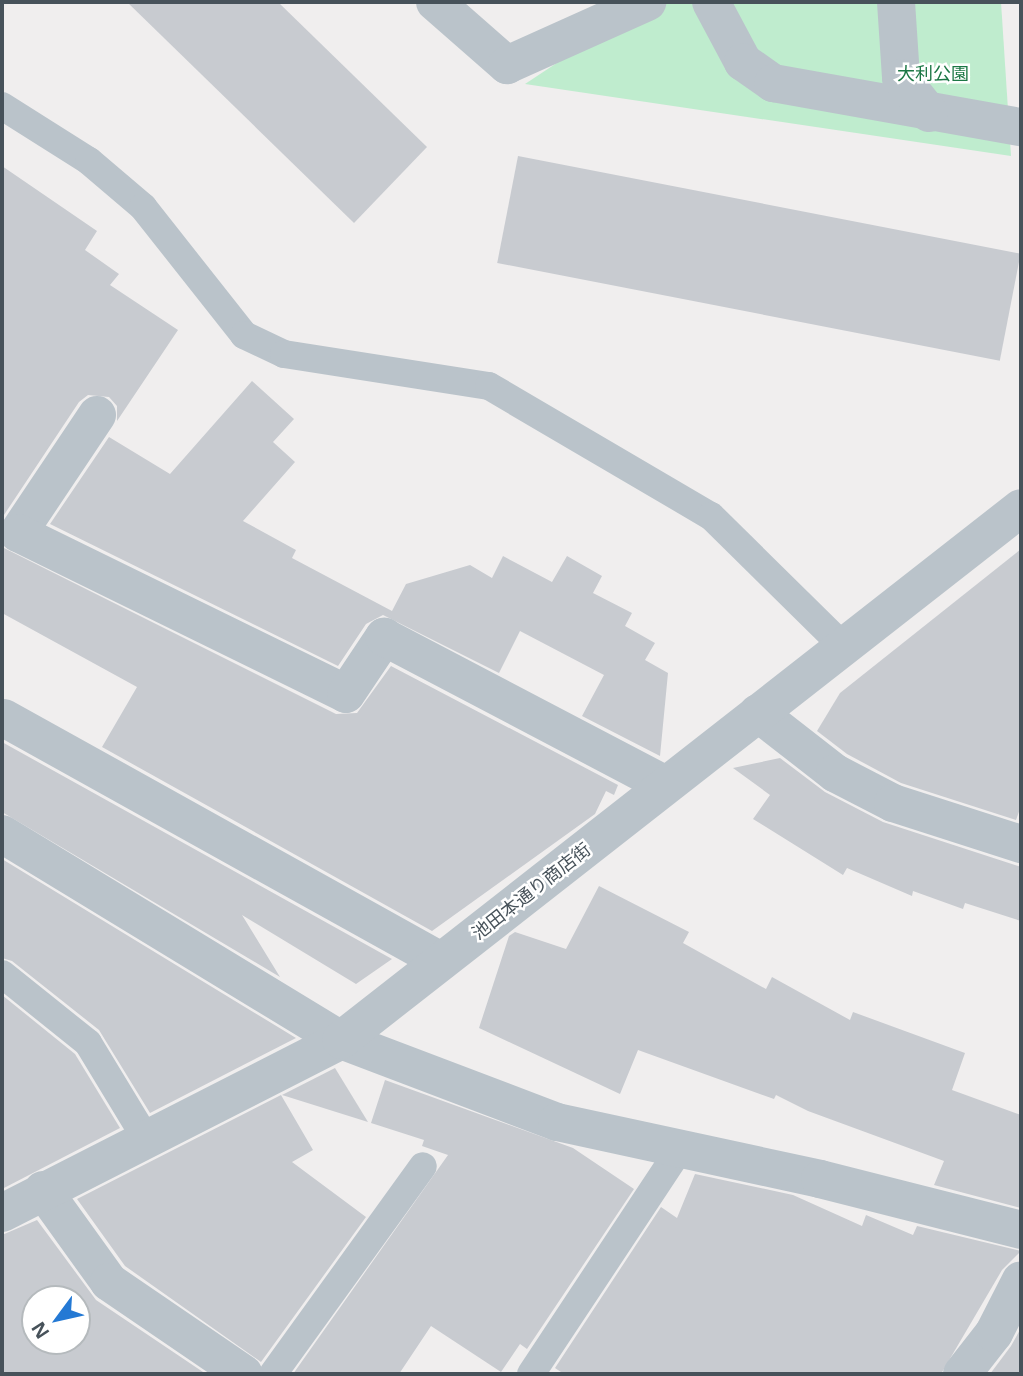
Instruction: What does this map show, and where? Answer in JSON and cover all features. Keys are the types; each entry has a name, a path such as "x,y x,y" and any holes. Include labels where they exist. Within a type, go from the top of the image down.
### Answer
{"street":[{"path":"435,2 507,65 647,2"},
{"path":"711,2 743,62 773,83 929,113 1021,127"},
{"path":"896,2 901,78 929,113"},
{"path":"97,415 18,533 346,694 384,637 666,785"},
{"name":"池田本通り商店街","path":"2,1213 145,1137 341,1040 1021,508"},
{"path":"758,713 835,773 893,803 1021,844"},
{"path":"4,718 441,961"},
{"path":"2,834 341,1040 557,1122 1021,1230"},
{"path":"43,1190 109,1282 244,1374"},
{"path":"962,1374 1007,1341 1021,1280"}],"lane":[{"path":"2,106 89,161 143,207 244,335 284,354 489,386 711,516 844,647"},
{"path":"2,974 88,1043 145,1137"},
{"path":"531,1374 680,1149"},
{"path":"273,1374 423,1166"}],"green space":[{"name":"大利公園","path":"649,2 1001,2 1011,156 525,84"}],"building":[{"path":"127,2 278,2 427,147 354,223"},
{"path":"518,156 1021,254 1000,361 497,263"},
{"path":"2,166 97,231 85,250 119,274 110,285 178,330 117,421 117,406 109,397 88,395 79,402 2,518"},
{"path":"252,381 294,419 273,442 295,462 243,521 296,550 292,558 392,611 406,584 470,565 492,578 503,556 552,582 567,556 602,576 593,593 632,613 625,626 655,643 645,660 668,673 660,756 582,716 604,675 520,631 499,673 383,615 366,624 338,666 50,524 109,437 170,474"},
{"path":"2,547 336,714 357,713 391,666 618,785 614,795 606,791 595,814 432,931 102,747 137,687 2,613"},
{"path":"1021,549 1021,806 1016,820 901,783 847,754 817,731 840,693"},
{"path":"2,742 392,959 356,984 242,915 280,977 2,812"},
{"path":"780,758 825,792 883,822 1021,867 1021,921 965,903 963,909 913,891 912,896 847,868 843,875 753,819 770,795 733,768"},
{"path":"2,859 296,1038 150,1113 99,1030 12,961 2,958"},
{"path":"599,886 689,932 683,943 766,989 772,977 850,1020 853,1012 965,1053 952,1090 1021,1115 1021,1208 934,1185 944,1161 808,1111 776,1095 774,1099 638,1050 620,1094 479,1028 509,936 515,932 566,949"},
{"path":"2,995 75,1054 120,1128 2,1189"},
{"path":"335,1068 368,1122 282,1095"},
{"path":"385,1080 573,1148 634,1189 527,1349 520,1344 501,1372 431,1326 399,1374 293,1374 448,1155 422,1146 424,1140 371,1123"},
{"path":"281,1095 313,1150 292,1162 366,1217 261,1362 125,1266 77,1199"},
{"path":"695,1174 793,1195 862,1226 866,1215 913,1235 917,1226 1021,1251 1002,1270 941,1374 564,1374 555,1368 661,1207 677,1218"},
{"path":"37,1220 85,1285 21,1285 21,1355 91,1355 91,1293 96,1300 206,1374 2,1374 2,1235"},
{"path":"1021,1328 1021,1374 990,1374 1011,1346"}]}
